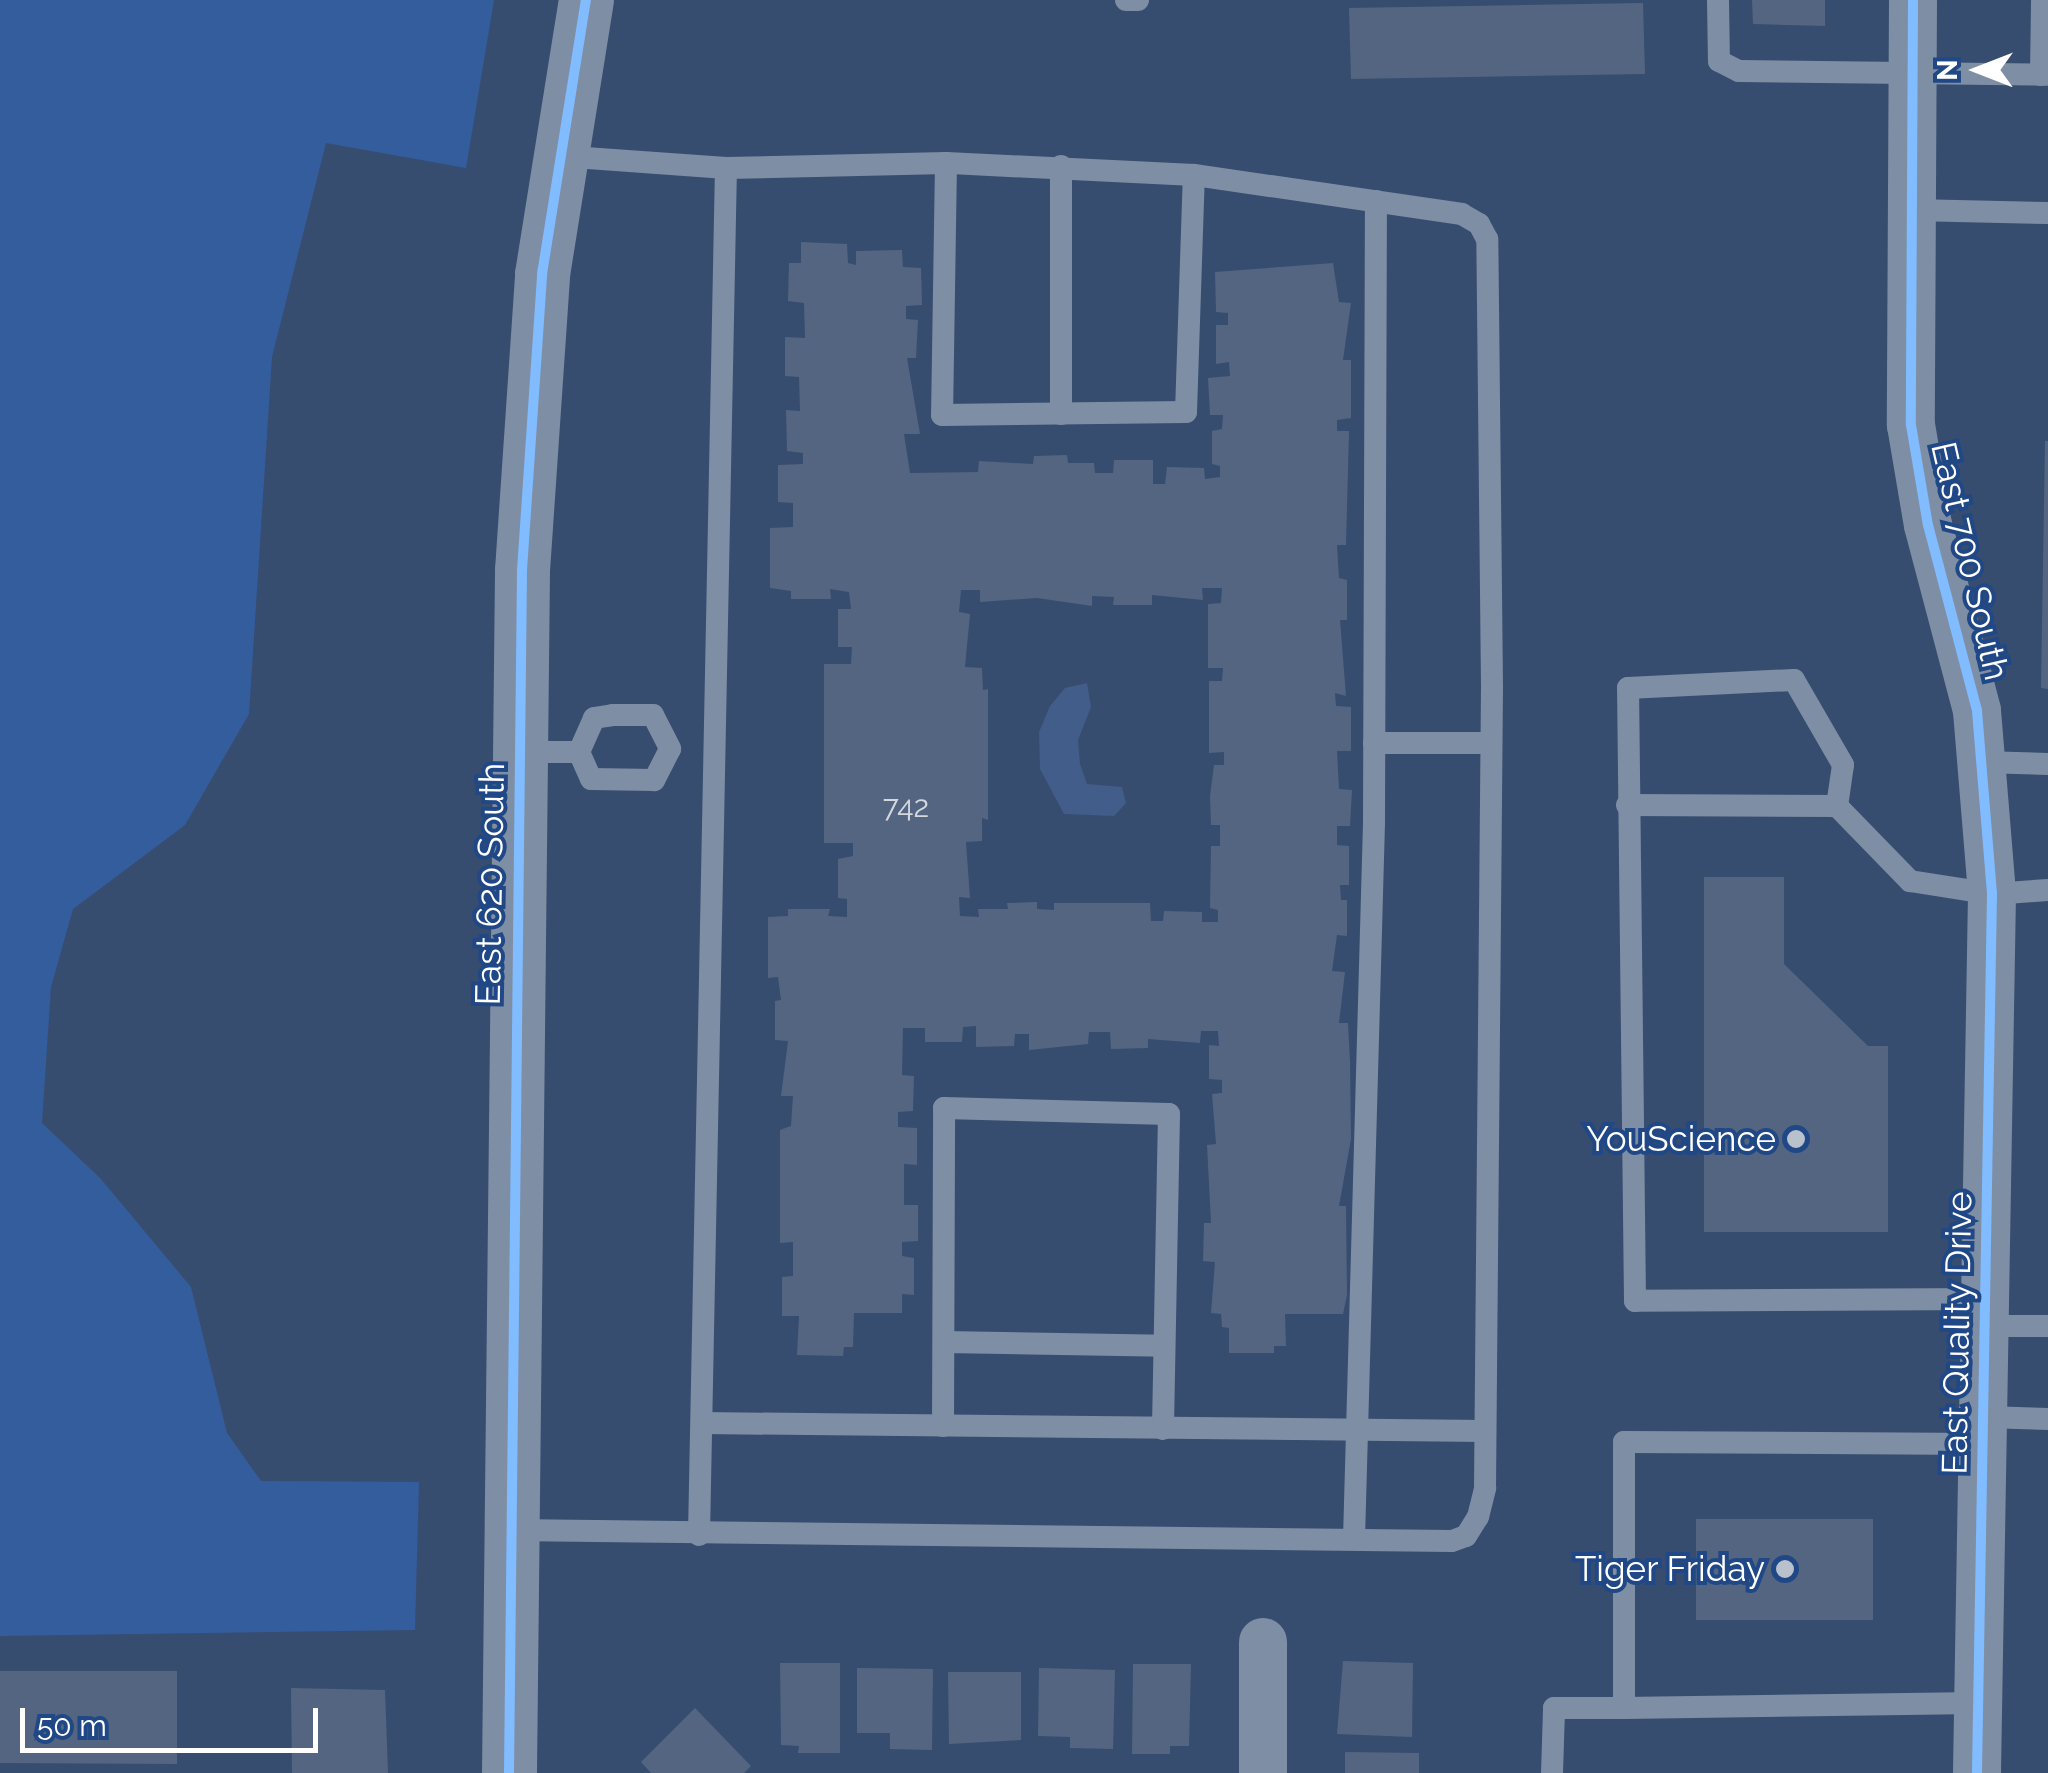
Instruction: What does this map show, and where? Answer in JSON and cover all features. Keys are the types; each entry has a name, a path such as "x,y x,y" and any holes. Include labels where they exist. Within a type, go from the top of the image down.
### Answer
{"street":[{"name":"East 620 South","path":"509,1773 519,752 532,392 560,156 586,0"},
{"name":"East 700 South","path":"1913,0 1911,426 1928,524 1976,710 1992,894"},
{"name":"East Quality Drive","path":"1977,1773 1992,894"},
{"path":"1263,1642 1263,1773"}],"lane":[{"path":"1126,0 1138,0"},
{"path":"1718,0 1719,61 1738,71 2045,75 2042,0"},
{"path":"511,1530 1354,1540 1466,1536 1485,1488 1492,743 1487,239 1462,214 1194,174 946,164 726,168 560,156"},
{"path":"946,164 942,415 1186,412 1194,174"},
{"path":"1061,166 1061,414"},
{"path":"699,1535 726,168"},
{"path":"1354,1540 1374,744 1376,202"},
{"path":"1912,210 2048,213"},
{"path":"1837,806 1843,765 1794,680 1628,688 1636,1301 1985,1312 2048,1326"},
{"path":"613,715 653,715 670,749 654,780 591,779 579,752 594,718 613,715"},
{"path":"1374,744 1492,743"},
{"path":"670,749 715,750"},
{"path":"519,752 579,752"},
{"path":"1980,762 2048,764"},
{"path":"1627,805 1837,806 1910,880 1992,894 2048,890"},
{"path":"943,1426 944,1108 1169,1114 1163,1429"},
{"path":"944,1342 1164,1346"},
{"path":"1624,1708 1624,1442 1983,1430 2048,1418"},
{"path":"702,1422 1485,1431"},
{"path":"1552,1773 1554,1708 1978,1703"}],"shaded area":[{"path":"0,0 494,0 466,168 326,143 272,357 249,714 185,825 73,909 51,987 42,1123 101,1179 191,1287 227,1433 261,1481 419,1482 415,1630 0,1636"},
{"path":"1087,683 1091,707 1078,740 1080,764 1087,784 1122,787 1126,803 1114,816 1064,814 1040,769 1039,732 1050,706 1065,688"}],"building":[{"path":"1752,0 1825,0 1825,26 1753,24"},
{"path":"1643,3 1645,74 1351,79 1349,8"},
{"path":"801,242 847,244 848,263 856,265 856,251 902,250 903,267 921,268 922,305 906,306 906,319 918,320 916,358 907,358 920,434 904,434 910,473 978,472 979,461 1033,464 1034,456 1067,455 1068,463 1094,463 1095,473 1113,473 1114,460 1153,460 1153,484 1165,484 1167,467 1204,468 1205,479 1220,477 1220,466 1212,464 1212,431 1222,429 1223,415 1210,415 1208,378 1230,376 1229,362 1216,364 1216,325 1228,325 1228,313 1216,312 1215,272 1333,263 1339,302 1351,303 1343,360 1351,360 1351,418 1337,420 1337,431 1349,431 1346,545 1337,545 1339,578 1347,580 1347,620 1340,620 1346,696 1335,693 1336,706 1351,707 1351,751 1337,751 1339,789 1352,790 1350,826 1337,826 1337,845 1349,846 1349,885 1340,885 1341,900 1347,900 1347,936 1337,935 1332,971 1345,972 1339,1023 1348,1023 1350,1062 1351,1139 1339,1206 1346,1206 1347,1295 1343,1314 1285,1314 1286,1346 1274,1346 1274,1353 1229,1353 1229,1328 1222,1327 1221,1314 1211,1313 1215,1262 1203,1261 1204,1223 1211,1223 1207,1145 1216,1144 1212,1094 1222,1093 1222,1080 1209,1079 1209,1045 1219,1046 1218,1031 1201,1031 1200,1043 1148,1039 1148,1048 1111,1049 1110,1032 1089,1032 1088,1044 1029,1050 1029,1034 1015,1034 1014,1046 976,1047 976,1026 963,1027 962,1042 925,1042 925,1028 903,1028 902,1075 914,1076 913,1111 898,1112 898,1127 917,1128 917,1165 904,1164 904,1205 918,1205 918,1241 902,1242 902,1256 914,1258 914,1295 902,1294 902,1313 854,1313 853,1347 844,1347 843,1356 797,1355 799,1316 782,1316 782,1277 793,1276 793,1242 780,1243 780,1130 791,1126 793,1096 781,1096 788,1041 775,1040 775,1001 781,1000 778,977 768,978 768,917 788,916 788,909 830,909 828,916 847,917 847,899 838,898 838,859 853,856 853,843 824,843 824,664 851,664 852,647 838,647 838,609 851,609 849,592 830,589 831,599 791,599 791,591 770,588 770,528 793,527 793,503 778,502 778,465 803,464 803,453 787,451 786,410 800,411 799,377 785,376 785,337 805,338 804,303 788,301 789,263 801,263","holes":["1202,588 1222,588 1221,603 1208,604 1208,668 1223,668 1222,681 1209,681 1209,753 1224,752 1224,765 1214,765 1210,796 1211,825 1220,825 1220,846 1211,846 1210,908 1218,910 1218,922 1202,922 1202,912 1164,911 1163,921 1151,921 1150,903 1054,903 1054,910 1037,909 1037,902 1007,903 1008,909 978,909 979,917 960,916 959,897 970,898 966,842 982,841 982,818 988,820 988,689 983,690 982,668 965,667 970,614 959,612 961,590 980,590 980,602 1037,598 1092,606 1092,596 1114,597 1113,605 1152,605 1152,595 1203,600"]},
{"path":"2048,441 2048,689 2041,688"},
{"name":"YouScience","path":"1704,877 1784,877 1784,964 1868,1046 1888,1046 1888,1232 1704,1232"},
{"name":"Tiger Friday","path":"1696,1519 1873,1519 1873,1620 1696,1620"},
{"path":"1343,1661 1413,1663 1412,1737 1337,1734"},
{"path":"780,1663 840,1663 840,1753 798,1753 799,1746 781,1745"},
{"path":"1133,1664 1191,1664 1189,1746 1170,1746 1170,1754 1132,1754"},
{"path":"857,1668 933,1669 932,1750 890,1749 890,1733 857,1733"},
{"path":"1039,1668 1115,1670 1113,1749 1070,1748 1070,1737 1038,1736"},
{"path":"0,1671 177,1671 177,1764 0,1763"},
{"path":"948,1672 1021,1672 1021,1740 949,1744"},
{"path":"291,1688 385,1690 388,1773 292,1773"},
{"path":"695,1708 751,1766 744,1773 651,1773 641,1762"},
{"path":"1345,1752 1419,1753 1419,1773 1345,1773"}],"cycle path":[{"path":"509,1773 522,570 542,274 586,0"},
{"path":"1913,0 1911,425 1928,525 1977,711 1992,894 1977,1773"}],"place":[{"name":"YouScience","path":"1796,1139"},
{"name":"Tiger Friday","path":"1785,1569"}]}
